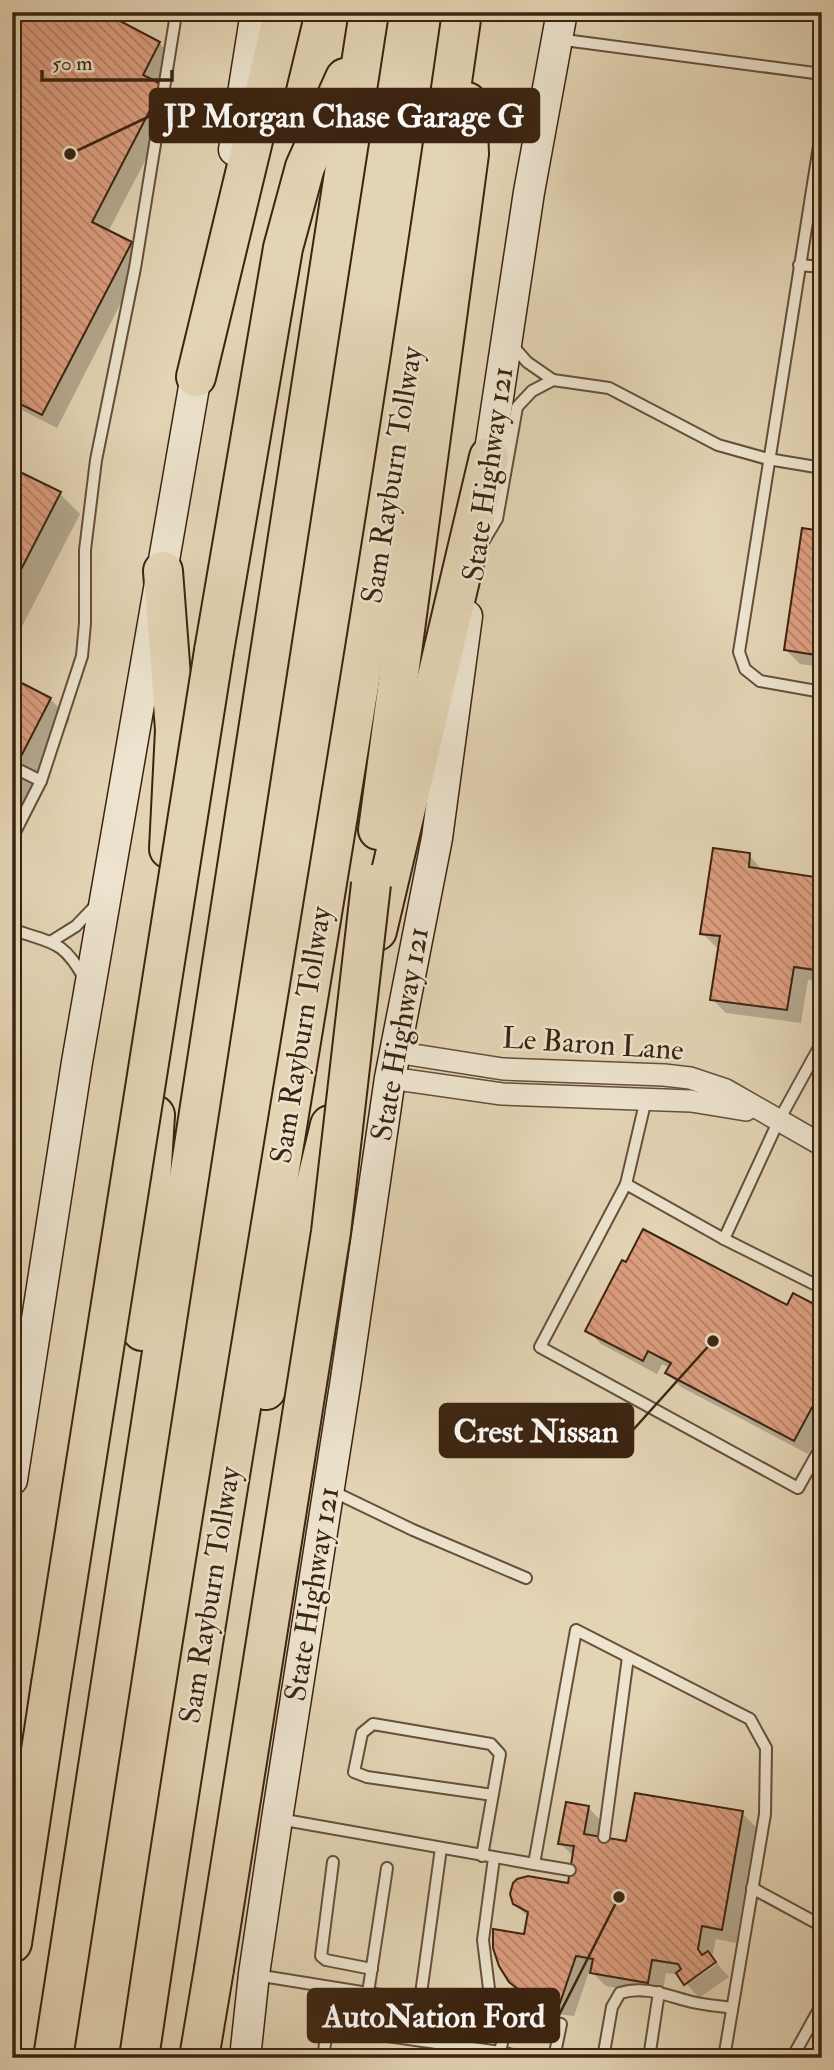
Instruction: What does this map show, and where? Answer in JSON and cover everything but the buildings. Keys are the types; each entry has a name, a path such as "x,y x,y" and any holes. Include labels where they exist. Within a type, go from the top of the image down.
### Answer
{"highway":[{"path":"196,377 284,12"},
{"path":"199,2058 331,1232 391,731 469,154 463,12"},
{"name":"Sam Rayburn Tollway","path":"139,2058 195,1684 416,329 463,12"},
{"path":"12,1942 214,651 283,248 305,167 368,22"},
{"path":"53,2058 368,22"},
{"path":"195,1684 489,457"},
{"path":"125,1585 156,1107 175,730 163,571"}],"main road":[{"path":"12,1480 90,990 256,12"},
{"name":"State Highway 121","path":"245,2058 254,1974 392,1065 437,838 528,192 560,26"}],"street":[{"name":"Le Baron Lane","path":"392,1065 502,1094 715,1103 778,1122"},
{"name":"Le Baron Lane","path":"392,1065 644,1074 690,1079 726,1090 822,1146"}],"lane":[{"path":"12,838 41,781 82,656 85,550 96,460 135,268 175,13"},
{"path":"560,26 822,74"},
{"path":"822,127 739,652 745,669 760,681 822,692"},
{"path":"799,265 822,268"},
{"path":"507,338 518,355 553,380 609,388 718,445 768,459 822,468"},
{"path":"476,554 498,519 517,407 531,391 553,380"},
{"path":"15,768 41,781"},
{"path":"52,941 90,914 109,886"},
{"path":"12,929 52,941 66,951 90,990"},
{"path":"724,1239 778,1122 822,1042"},
{"path":"646,1099 626,1184 540,1347 798,1488 822,1445"},
{"path":"626,1184 724,1239 822,1288"},
{"path":"328,1489 413,1530 526,1578"},
{"path":"534,1864 576,1630 750,1719 766,1748 765,1814 724,2058"},
{"path":"604,1837 628,1657"},
{"path":"492,2013 483,1940 493,1795 500,1754 491,1744 373,1724 362,1733 354,1772 368,1777 493,1795"},
{"path":"277,1819 570,1870"},
{"path":"420,2001 441,1848"},
{"path":"333,1862 321,1956 326,1960 372,1969"},
{"path":"368,1993 387,1868"},
{"path":"752,1888 822,1926"},
{"path":"254,1974 561,2024 554,2058"},
{"path":"603,2058 612,2007 620,1993 634,1989 659,1992 694,2002 732,2008"},
{"path":"649,2058 659,1992"},
{"path":"792,2058 822,2004"},
{"path":"500,2052 508,2015"},
{"path":"323,2058 327,2030 338,2029 500,2052 513,2055 514,2058"}],"place":[{"name":"JP Morgan Chase Garage G","path":"70,154"},
{"name":"Crest Nissan","path":"713,1341"},
{"name":"AutoNation Ford","path":"619,1897"}]}
